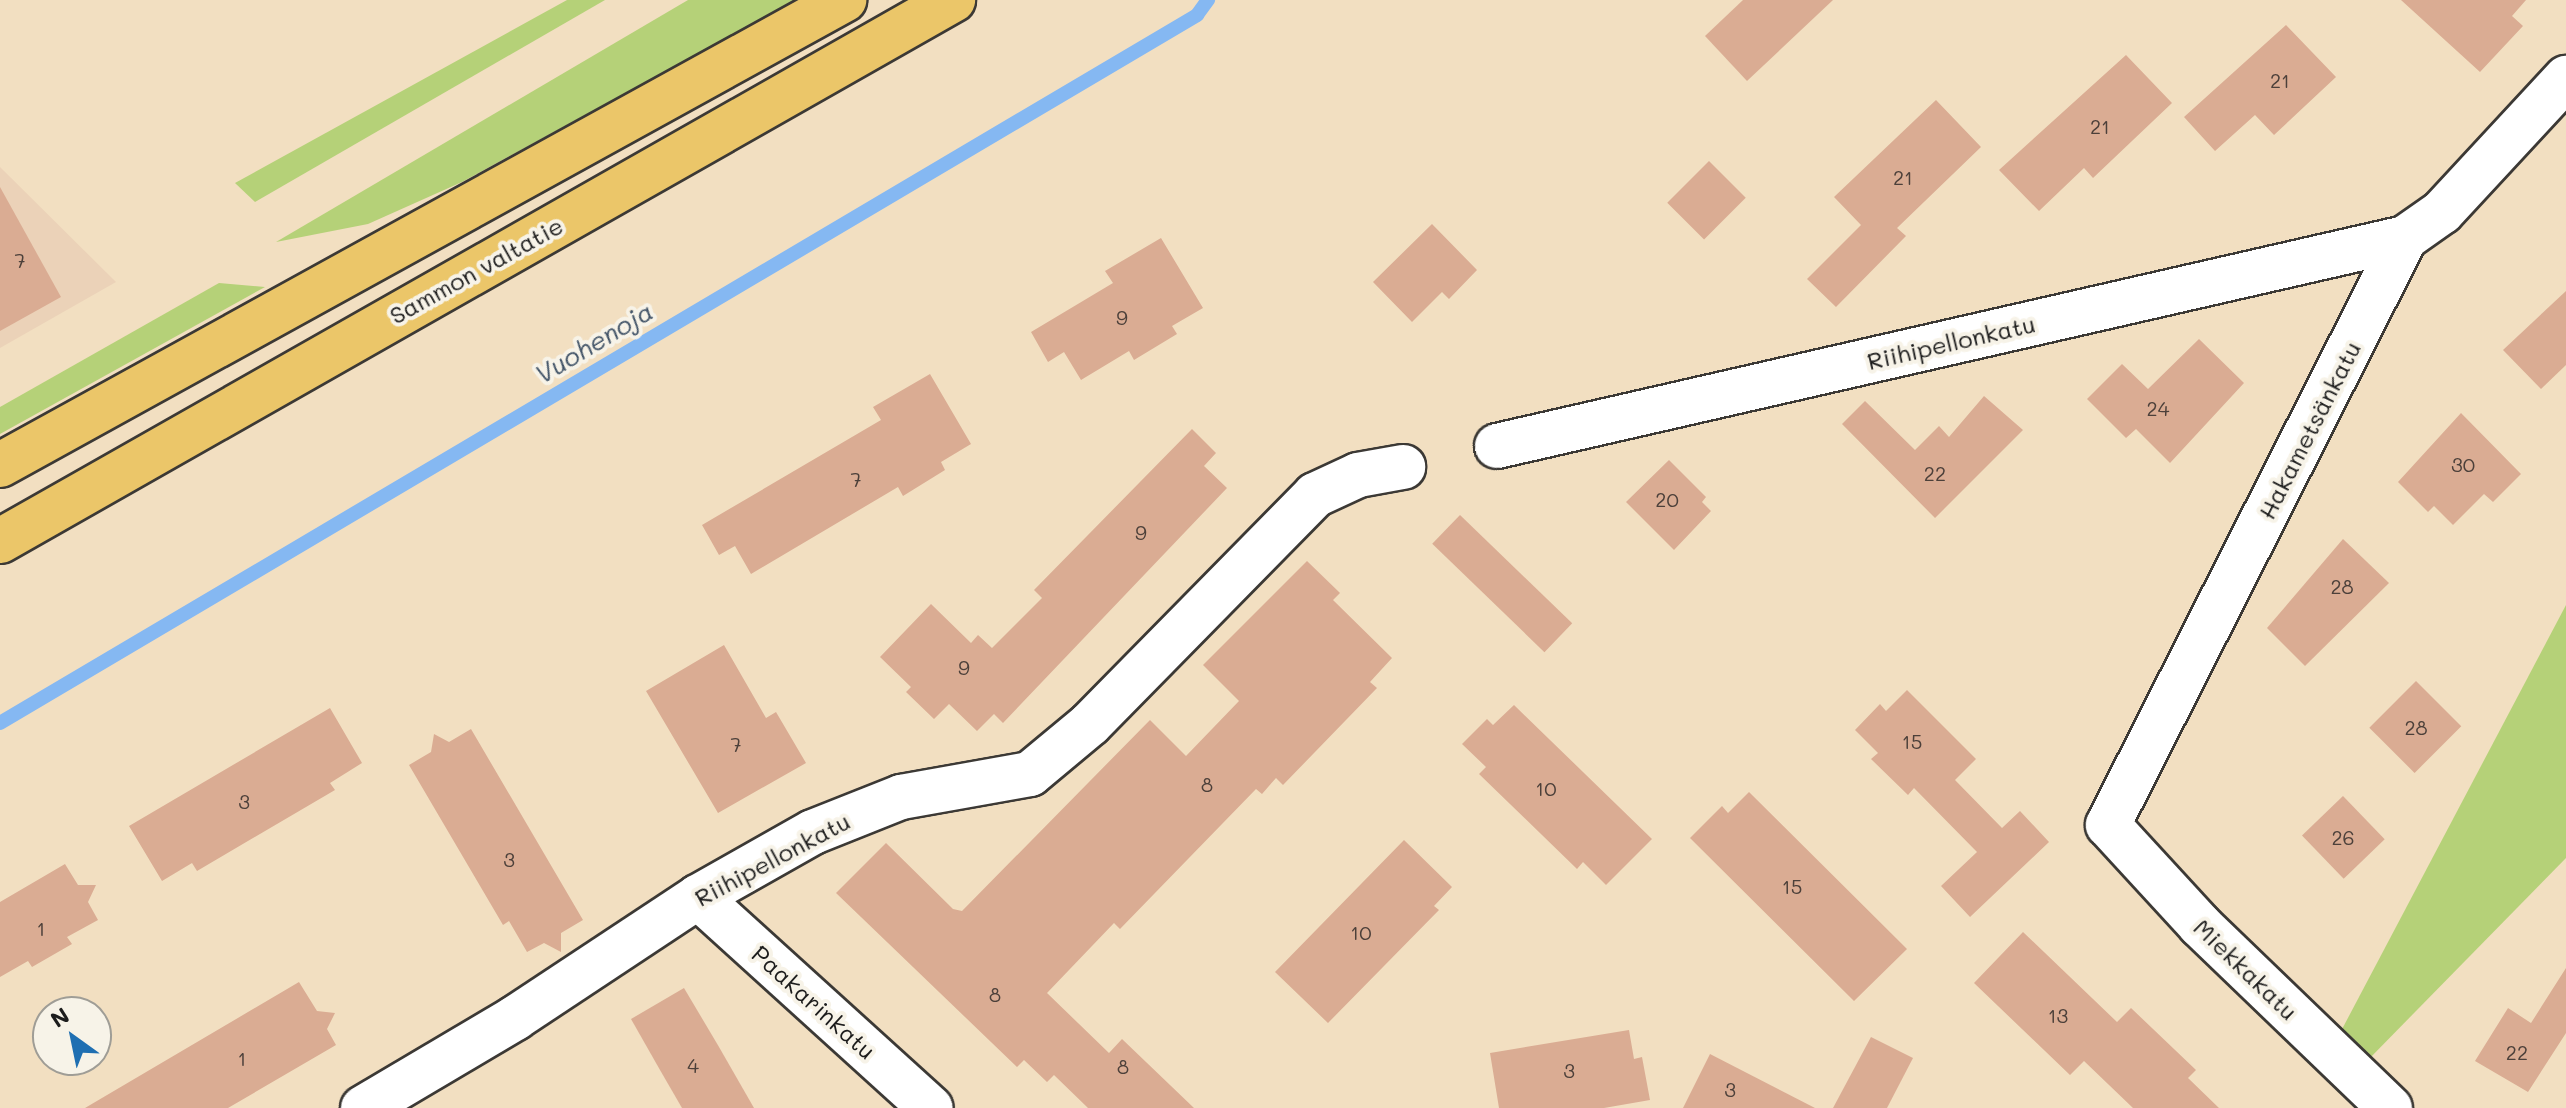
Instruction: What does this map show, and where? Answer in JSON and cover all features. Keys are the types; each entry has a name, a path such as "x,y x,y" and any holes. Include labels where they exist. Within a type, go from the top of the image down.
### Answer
{"main road":[{"path":"0,465 844,0"},
{"name":"Sammon valtatie","path":"0,541 953,0"}],"street":[{"name":"Hakametsänkatu","path":"2108,825 2405,238 2442,212 2566,78"},
{"name":"Riihipellonkatu","path":"1497,446 2405,238"},
{"name":"Riihipellonkatu","path":"363,1108 515,1018 698,897 813,832 901,797 1030,774 1090,724 1315,495 1358,475 1403,467"},
{"name":"Miekkakatu","path":"2108,825 2200,925 2390,1108"},
{"name":"Paakarinkatu","path":"698,897 931,1108"}],"shaded area":[{"path":"0,167 116,282 0,348"}],"green space":[{"path":"567,0 605,0 255,202 235,183"},
{"path":"688,0 796,0 462,182 368,224 276,242"},
{"path":"219,283 265,287 0,434 0,407"},
{"path":"2566,605 2566,858 2367,1061 2340,1033"}],"building":[{"path":"1743,0 1833,0 1747,81 1705,36"},
{"path":"2401,0 2526,0 2512,16 2523,26 2480,72"},
{"path":"2286,25 2336,77 2274,135 2255,115 2215,151 2184,117"},
{"path":"2126,55 2172,103 2093,178 2084,168 2039,211 1999,170"},
{"path":"1936,100 1981,147 1897,228 1906,236 1836,307 1807,279 1861,225 1834,197"},
{"path":"1709,161 1746,198 1704,239 1667,203"},
{"path":"0,187 61,297 0,331"},
{"path":"1432,224 1477,270 1449,299 1442,292 1412,322 1373,282"},
{"path":"1161,238 1203,308 1172,326 1177,334 1134,360 1129,351 1081,380 1064,352 1048,362 1031,332 1113,283 1105,271"},
{"path":"2566,291 2566,365 2541,389 2503,350"},
{"path":"2199,339 2244,383 2170,463 2136,429 2126,438 2087,399 2122,364 2148,389"},
{"path":"930,374 971,444 941,462 945,470 903,496 898,487 751,574 735,546 719,555 702,525 881,420 873,407"},
{"path":"1984,396 2023,430 1935,518 1842,424 1865,401 1915,450 1939,426 1949,437"},
{"path":"2461,413 2521,474 2493,502 2484,494 2453,525 2434,506 2428,512 2398,482"},
{"path":"1192,429 1216,453 1204,466 1227,488 1003,723 994,714 977,731 949,704 934,719 906,692 911,687 880,657 931,604 971,643 978,635 992,648 1042,598 1034,590"},
{"path":"1669,460 1706,497 1702,502 1711,511 1674,550 1626,502"},
{"path":"1460,515 1572,623 1544,652 1432,544"},
{"path":"2343,539 2389,583 2305,666 2267,628"},
{"path":"1307,561 1340,593 1333,600 1392,658 1370,682 1377,688 1283,785 1276,778 1262,794 1256,789 1120,929 1114,923 1047,993 1109,1053 1122,1039 1194,1108 1088,1108 1054,1075 1047,1082 1024,1060 1017,1067 836,893 886,843 953,909 962,911 1150,720 1186,756 1239,701 1203,665"},
{"path":"724,645 766,718 776,712 806,763 718,813 646,691"},
{"path":"2416,681 2461,726 2415,773 2369,728"},
{"path":"1907,690 1976,759 1955,780 2002,828 2020,811 2049,842 1970,917 1941,886 1977,852 1914,788 1908,795 1871,759 1878,753 1855,730 1880,704 1886,711"},
{"path":"1514,705 1652,839 1606,885 1583,862 1577,869 1479,774 1486,767 1462,744 1487,719 1493,725"},
{"path":"330,708 362,763 330,783 335,790 197,871 192,863 162,881 129,826"},
{"path":"471,729 583,920 561,933 561,952 544,943 527,952 509,921 503,925 409,765 431,752 434,734 449,742"},
{"path":"1749,792 1907,949 1854,1001 1690,838 1722,806 1728,813"},
{"path":"2343,796 2385,839 2344,879 2302,836"},
{"path":"1404,840 1452,887 1434,906 1439,910 1328,1023 1275,972"},
{"path":"65,864 78,885 96,885 88,902 98,920 67,937 72,944 32,967 28,961 0,977 0,902"},
{"path":"2023,932 2117,1022 2131,1008 2196,1070 2188,1078 2219,1108 2133,1108 2084,1061 2070,1075 1974,983"},
{"path":"2566,968 2566,1033 2528,1092 2475,1061 2508,1008 2531,1023"},
{"path":"299,982 317,1011 335,1013 327,1029 336,1045 228,1108 85,1108"},
{"path":"684,988 754,1108 682,1108 631,1019"},
{"path":"1629,1030 1634,1059 1642,1057 1650,1100 1604,1108 1499,1108 1490,1053"},
{"path":"1871,1037 1913,1058 1887,1108 1833,1108"},
{"path":"1710,1054 1815,1108 1683,1108"}],"waterway":[{"name":"Vuohenoja","path":"0,723 1197,15 1208,0"}]}
